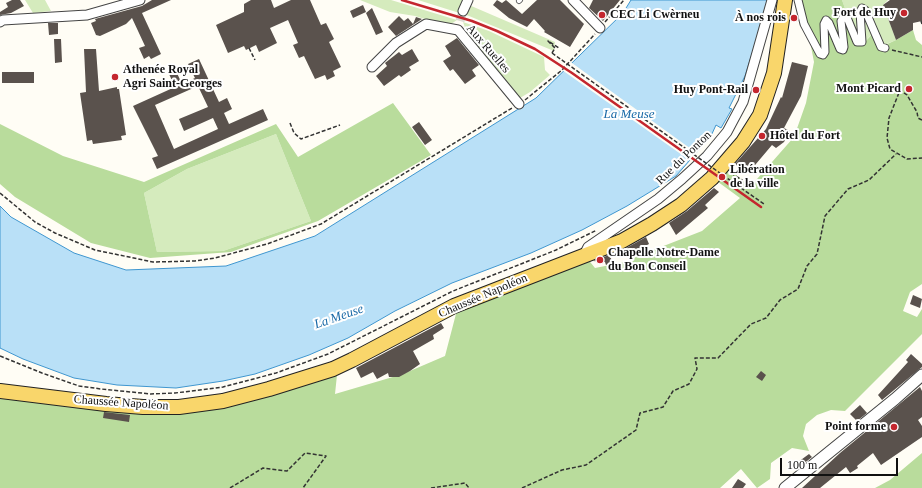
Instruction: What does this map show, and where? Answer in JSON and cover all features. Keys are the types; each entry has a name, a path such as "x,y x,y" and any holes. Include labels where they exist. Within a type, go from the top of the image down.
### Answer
{"main road":[{"name":"Chaussée Napoléon","path":"0,391 143,407 179,407 224,401 269,389 333,368 373,349 454,306 637,233 681,205 712,178 743,142 760,115 772,79 785,0"}],"street":[{"path":"0,22 3,20 87,15 140,0"},
{"path":"463,11 468,0"},
{"path":"573,0 600,28"},
{"name":"Rue du Ponton","path":"584,255 588,247 658,199 682,179 707,156 727,132 742,102 772,0"},
{"path":"798,0 804,24 820,54 823,55 825,52 824,24 826,20 829,23 840,49 843,50 844,47 842,20 844,16 848,20 857,42 862,42 860,12 862,8 865,10 881,47 885,48"},
{"name":"Aux Ruelles","path":"372,67 396,43 426,24 459,26 519,104"},
{"path":"786,488 895,399 922,375"}],"path":[{"path":"559,48 548,41 555,48 552,53 764,204"},
{"path":"249,48 255,60"},
{"path":"900,52 922,57"},
{"path":"0,193 35,222 55,233 94,250 153,262 195,261 214,258 267,244 321,224 538,92 570,62"},
{"path":"922,120 918,118 917,112 907,95 900,90 889,118 887,138 890,149 896,154 907,159 922,158"},
{"path":"290,123 294,133 301,139 340,125"},
{"path":"522,488 562,470 586,465 636,430 640,413 663,407 673,391 689,384 697,369 695,358 718,358 751,324 766,318 780,300 798,289 807,266 817,254 825,216 848,189 869,180 896,154"},
{"path":"732,168 729,172 742,180 739,183 734,180 732,181"},
{"path":"0,356 79,386 152,394 175,393 223,387 276,373 328,354 453,291 556,250 597,230"},
{"path":"230,488 263,468 287,471 305,453 326,456 303,488"},
{"path":"431,488 465,483 469,488"}],"green space":[{"path":"25,0 45,0 51,11 33,13"},
{"path":"360,0 391,0 457,20 448,26 415,16 390,12"},
{"path":"418,0 463,0 460,10 469,5 555,42 554,51 469,16"},
{"path":"802,0 842,0 858,45 864,43 876,30 883,46 913,30 916,40 922,45 922,284 910,292 903,311 917,317 922,309 922,334 845,411 831,410 817,415 806,424 803,436 809,451 792,448 771,463 770,479 757,488 741,469 720,488 0,488 0,397 132,413 337,375 335,394 403,374 445,356 457,310 587,258 595,268 620,263 702,231 740,198 714,179 729,169 750,187 794,137 806,103 814,62"},
{"path":"842,0 888,0 883,5 896,40 882,46 872,34 864,43 858,45"},
{"path":"463,22 489,31 544,57 545,70 550,75 530,92 520,98 516,96 468,36"},
{"path":"393,103 431,155 318,221 231,252 150,258 91,243 15,197 0,184 0,124 63,156 144,182 276,124 298,157","holes":["276,134 311,221 223,251 157,252 144,193 187,169"]},
{"path":"276,134 311,221 223,251 157,252 144,193 187,169"},
{"path":"922,453 922,488 875,488 890,480"}],"water":[{"name":"La Meuse","path":"631,0 769,0 745,76 729,108 732,109 721,128 716,125 711,136 676,176 627,206 582,230 531,253 452,283 395,311 348,338 309,355 255,374 223,381 176,388 117,385 74,378 23,359 0,348 0,206 11,217 74,253 126,270 226,266 315,236 536,98 623,13"}],"pier":[{"path":"570,62 698,154 692,162 562,70"}],"building":[{"path":"12,0 20,0 24,6 11,13 0,15 0,12 8,7 6,3"},
{"path":"152,0 171,0 142,13 161,54 151,59 149,56 144,59 139,48 145,46 132,18 126,24 100,36 96,35 91,23 96,21 95,19 142,6"},
{"path":"251,0 271,0 274,8 291,0 310,0 321,25 326,23 334,39 329,42 341,67 333,71 335,76 327,80 325,75 315,79 304,56 299,58 293,45 298,43 288,20 270,28 277,43 259,52 256,45 246,50 244,46 228,53 216,25 244,12 244,4"},
{"path":"497,0 502,3 506,0 522,14 537,0 560,0 584,24 570,47 544,32 545,31 534,19 527,27 509,18 493,5"},
{"name":"CEC Li Cwèrneu","path":"593,0 620,0 603,21 589,8"},
{"name":"Fort de Huy","path":"890,0 922,0 922,21 913,23 913,30 896,40 883,5"},
{"path":"363,5 366,12 353,18 350,11"},
{"path":"372,8 383,32 376,35 366,13"},
{"path":"399,16 404,21 408,18 413,24 416,17 422,19 396,36 388,27"},
{"path":"48,23 58,23 58,34 49,35"},
{"path":"457,38 479,65 472,70 476,76 465,84 453,69 450,71 443,61 451,56 445,46"},
{"path":"54,39 61,39 62,62 55,63"},
{"path":"84,49 96,49 99,91 117,87 117,89 119,89 126,135 121,136 122,140 93,144 92,140 87,141 80,93 86,92"},
{"path":"412,49 419,61 409,67 411,70 401,77 399,75 384,86 376,76 387,66 385,63 399,52 402,55"},
{"path":"199,59 219,102 227,98 232,109 224,113 229,124 263,109 268,120 157,169 152,158 158,156 133,106 175,87 169,74 176,71 182,84 195,78 188,64","holes":["198,86 208,107 179,119 184,131 213,118 218,129 174,149 155,105"]},
{"path":"792,62 808,66 801,96 784,128 790,131 784,142 776,148 772,145 750,171 748,170 745,173 735,164 766,129 781,97 782,98"},
{"path":"2,72 34,72 34,83 2,83"},
{"path":"419,122 432,140 425,145 412,127"},
{"path":"714,188 719,192 705,205 708,208 676,235 669,223 687,211"},
{"path":"646,237 649,244 624,257 621,251"},
{"path":"609,255 613,262 606,265 605,262 593,261"},
{"path":"913,295 922,299 920,308 910,304"},
{"path":"441,323 444,328 433,335 434,339 413,351 420,364 410,371 399,377 389,377 388,373 377,379 373,372 361,378 356,368"},
{"path":"911,354 922,364 922,367 882,400 878,395 908,362 906,360"},
{"path":"761,371 766,375 762,381 756,377"},
{"path":"920,387 922,391 922,417 918,420 922,426 922,437 881,465 873,453 857,466 858,468 850,473 846,467 820,488 802,488 840,453"},
{"path":"860,405 867,413 857,421 850,414"},
{"path":"104,412 130,415 129,422 103,418"},
{"path":"809,454 812,457 797,469 794,465"},
{"path":"738,479 746,484 743,488 732,488"}],"tunnel":[{"path":"460,21 463,11"}],"railway":[{"path":"402,0 472,21 535,49 572,73 761,207"}],"place":[{"name":"Fort de Huy","path":"904,13"},
{"name":"CEC Li Cwèrneu","path":"602,15"},
{"name":"À nos rois","path":"794,18"},
{"name":"Athenée Royal Agri Saint-Georges","path":"115,77"},
{"name":"Mont Picard","path":"909,89"},
{"name":"Huy Pont-Rail","path":"756,90"},
{"name":"Hôtel du Fort","path":"762,136"},
{"name":"Libération de la ville","path":"722,177"},
{"name":"Chapelle Notre-Dame du Bon Conseil","path":"600,260"},
{"name":"Point forme","path":"894,427"}]}
